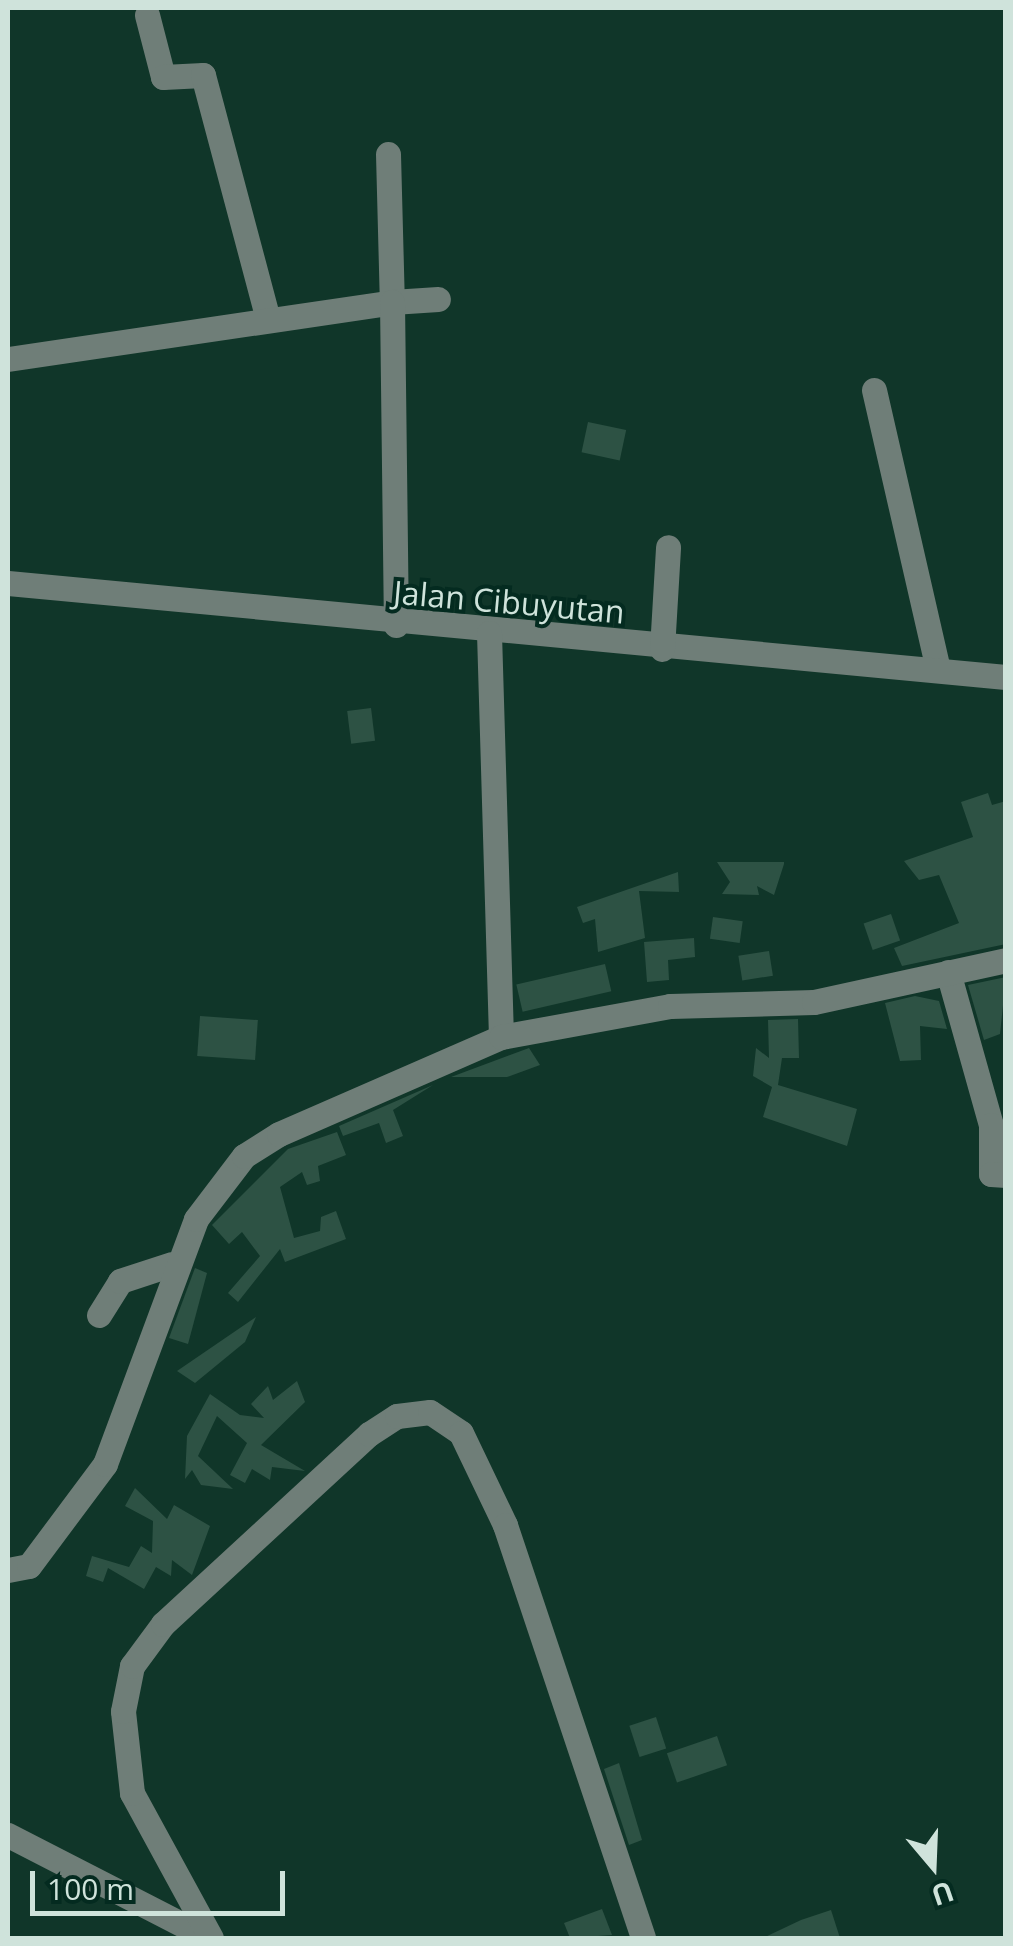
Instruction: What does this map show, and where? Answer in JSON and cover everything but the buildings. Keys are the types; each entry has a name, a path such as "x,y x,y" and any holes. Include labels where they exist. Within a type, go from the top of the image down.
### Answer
{"street":[{"path":"147,14 162,76 203,75 267,315"},
{"path":"388,154 396,625"},
{"path":"8,359 267,315 438,299"},
{"path":"874,390 938,670"},
{"path":"662,649 668,547"},
{"name":"Jalan Cibuyutan","path":"8,583 396,625 1006,676"},
{"path":"489,633 502,1038"},
{"path":"8,1570 28,1566 126,1426 172,1264 212,1191 244,1156 502,1038 670,1006 814,1002 1006,960"},
{"path":"948,972 992,1124 990,1174 1006,1176"},
{"path":"99,1315 120,1281 172,1264"},
{"path":"210,1938 132,1793 123,1711 132,1666 163,1624 369,1434 397,1416 430,1412 461,1433 505,1525 643,1938"},
{"path":"8,1835 210,1938"}]}
